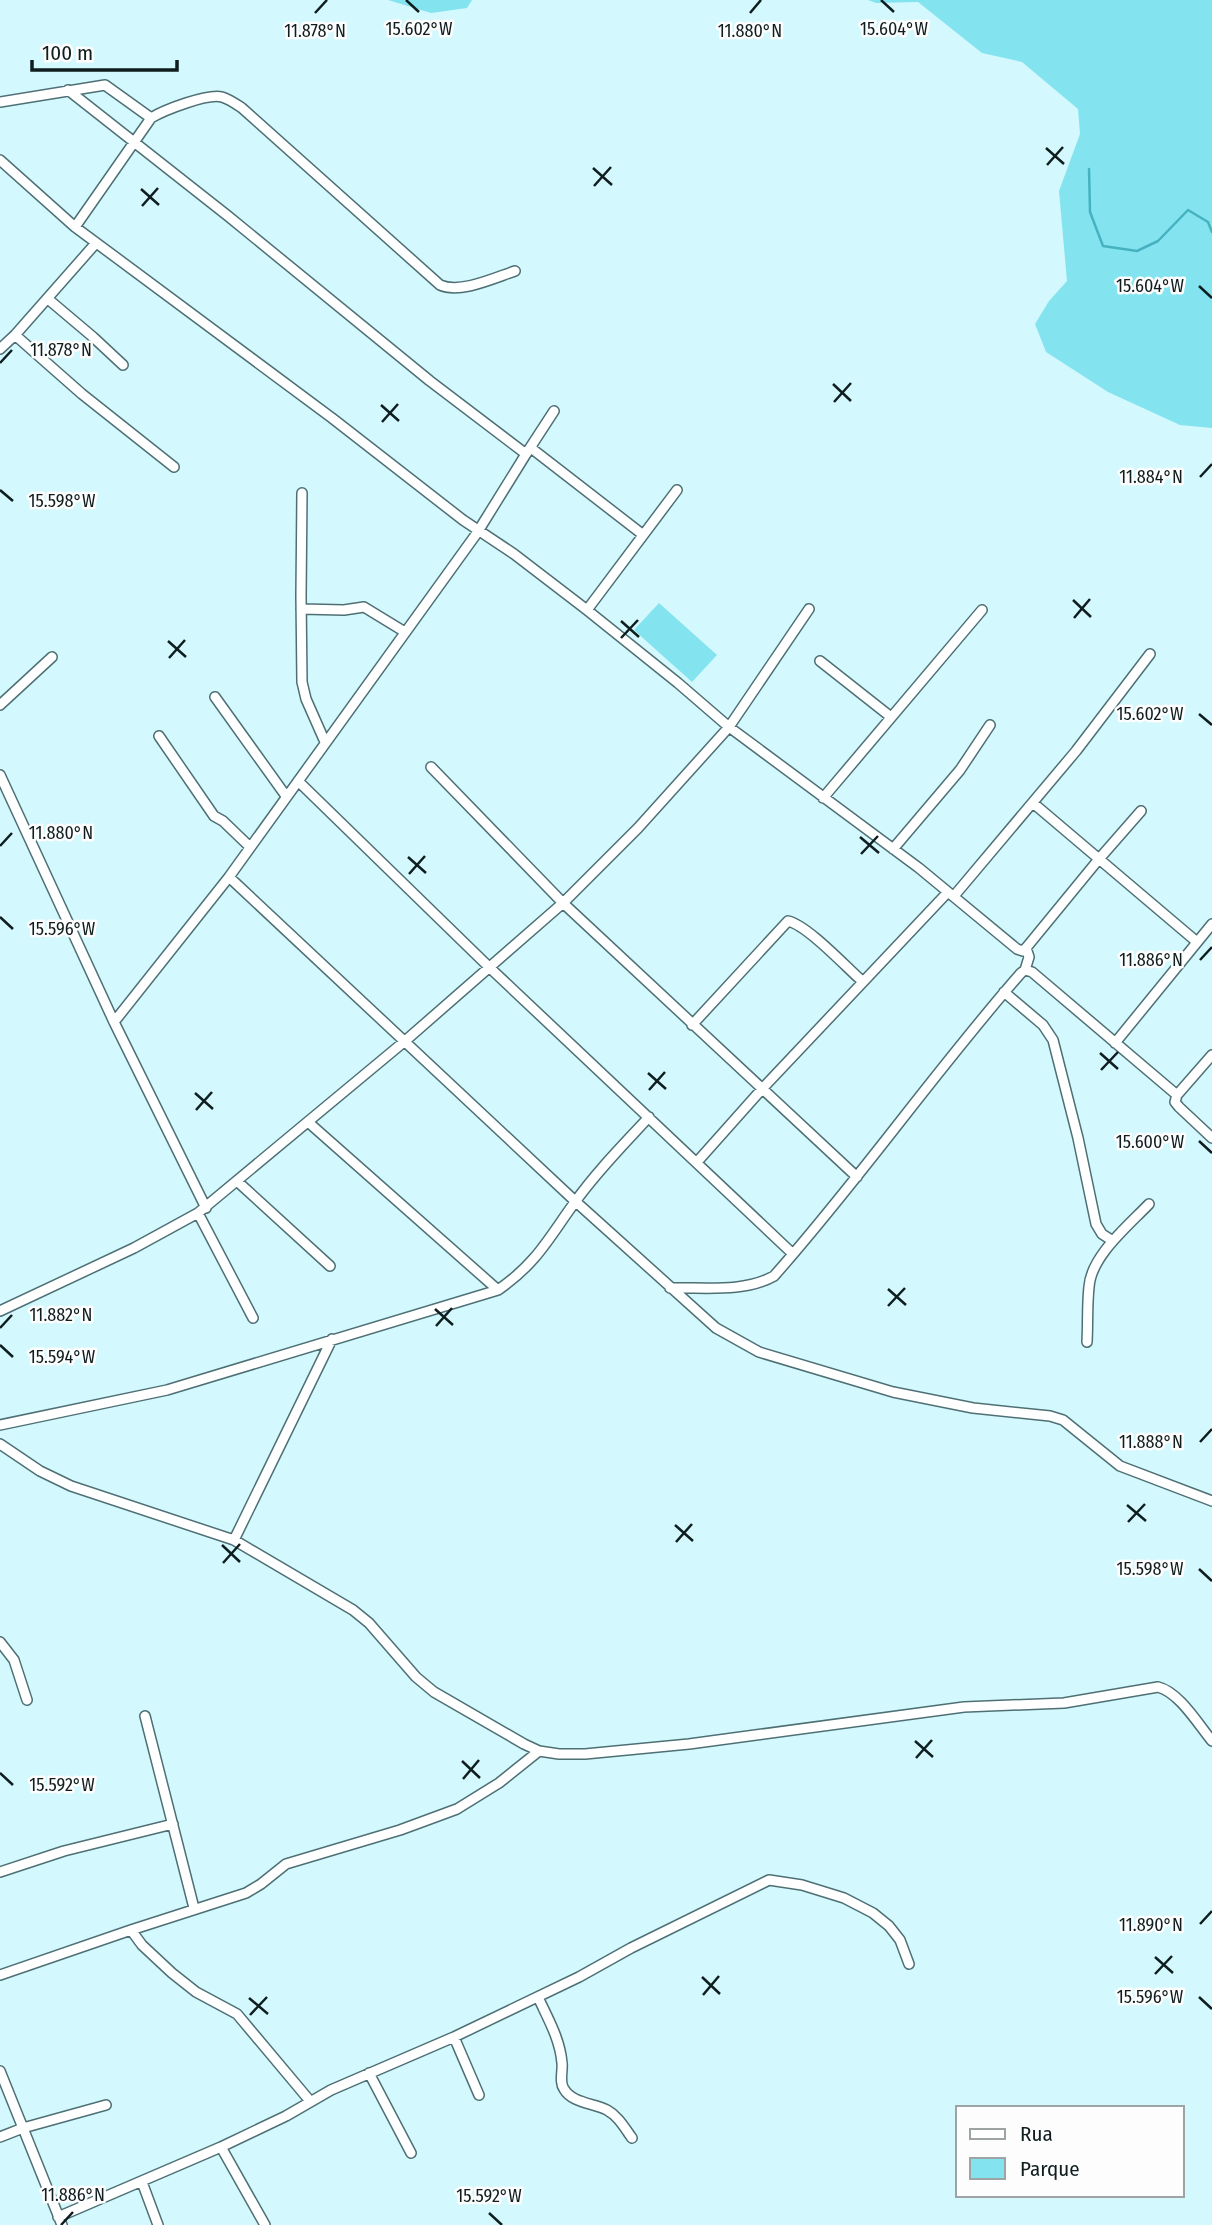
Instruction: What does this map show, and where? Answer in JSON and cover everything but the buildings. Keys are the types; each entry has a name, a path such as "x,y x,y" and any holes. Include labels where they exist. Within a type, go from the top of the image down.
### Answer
{"street":[{"path":"0,102 105,85 151,118"},
{"path":"68,90 430,381 642,534"},
{"path":"75,227 151,118 210,96 220,96 242,108 440,285 458,289 515,271"},
{"path":"0,160 75,227 332,418 463,520 480,529 587,610 729,727 951,894 1009,944 1023,951 1026,948 1141,811"},
{"path":"0,349 96,243"},
{"path":"48,299 123,365"},
{"path":"15,335 82,394 174,467"},
{"path":"114,1022 229,877 480,529 554,411"},
{"path":"587,610 677,490"},
{"path":"302,493 301,609 304,691 325,742"},
{"path":"301,609 344,610 364,607 405,632"},
{"path":"0,1311 134,1248 202,1210 405,1041 563,903 638,828 729,727 809,609"},
{"path":"823,797 982,610"},
{"path":"697,1162 862,981 951,894 1033,803 1150,654"},
{"path":"0,705 52,657"},
{"path":"820,661 891,717"},
{"path":"215,697 286,796"},
{"path":"892,849 960,769 990,725"},
{"path":"159,736 214,816 223,821 250,848"},
{"path":"431,767 563,903 857,1177"},
{"path":"0,775 253,1318"},
{"path":"298,781 489,967 793,1254"},
{"path":"1033,803 1197,942"},
{"path":"229,877 575,1201 716,1328 759,1352 908,1395 973,1408 1050,1416 1063,1420 1120,1466 1212,1501"},
{"path":"692,1026 788,921 805,931 862,981"},
{"path":"1115,1043 1212,925"},
{"path":"670,1288 758,1284 774,1276 857,1177 1004,992 1025,970 1029,957 1026,948"},
{"path":"1025,970 1032,972 1177,1095"},
{"path":"1004,992 1042,1025 1053,1040 1096,1224 1102,1234 1113,1241"},
{"path":"1212,1055 1177,1095 1175,1102 1212,1138"},
{"path":"0,1425 167,1390 498,1290 528,1266 546,1245 575,1201 649,1116"},
{"path":"308,1122 498,1290"},
{"path":"238,1182 330,1266"},
{"path":"1087,1342 1088,1285 1095,1266 1113,1241 1149,1204"},
{"path":"234,1540 332,1339"},
{"path":"0,1445 40,1471 71,1486 234,1540 353,1610 369,1623 416,1678 434,1692 539,1751 584,1754 689,1744 964,1707 1064,1703 1158,1687 1168,1690 1177,1698 1212,1741"},
{"path":"0,1642 14,1660 27,1700"},
{"path":"145,1716 194,1909"},
{"path":"0,1975 246,1893 277,1869 295,1860 411,1827 457,1809 499,1783 539,1751"},
{"path":"0,1872 64,1851 173,1824"},
{"path":"0,2071 60,2221 221,2147 369,2073 538,1997 769,1881 802,1885 844,1898 873,1913 889,1926 900,1940 909,1964"},
{"path":"131,1930 142,1945 172,1973 196,1992 237,2014 310,2101"},
{"path":"538,1997 558,2040 562,2085 565,2091 571,2097 617,2117 632,2138"},
{"path":"454,2037 479,2095"},
{"path":"369,2073 411,2153"},
{"path":"0,2137 106,2105"},
{"path":"221,2147 265,2225"},
{"path":"142,2182 158,2225"}],"green space":[{"path":"388,0 472,0 467,8 431,13"},
{"path":"868,0 1212,0 1212,428 1180,425 1108,392 1046,352 1035,324 1049,301 1067,281 1059,191 1080,134 1078,109 1022,62 982,53 918,2 876,3"},
{"path":"659,603 717,655 692,682 634,630"}],"waterway":[{"path":"1089,169 1090,212 1103,246 1137,251 1158,241 1188,210 1208,222 1212,232"}]}
